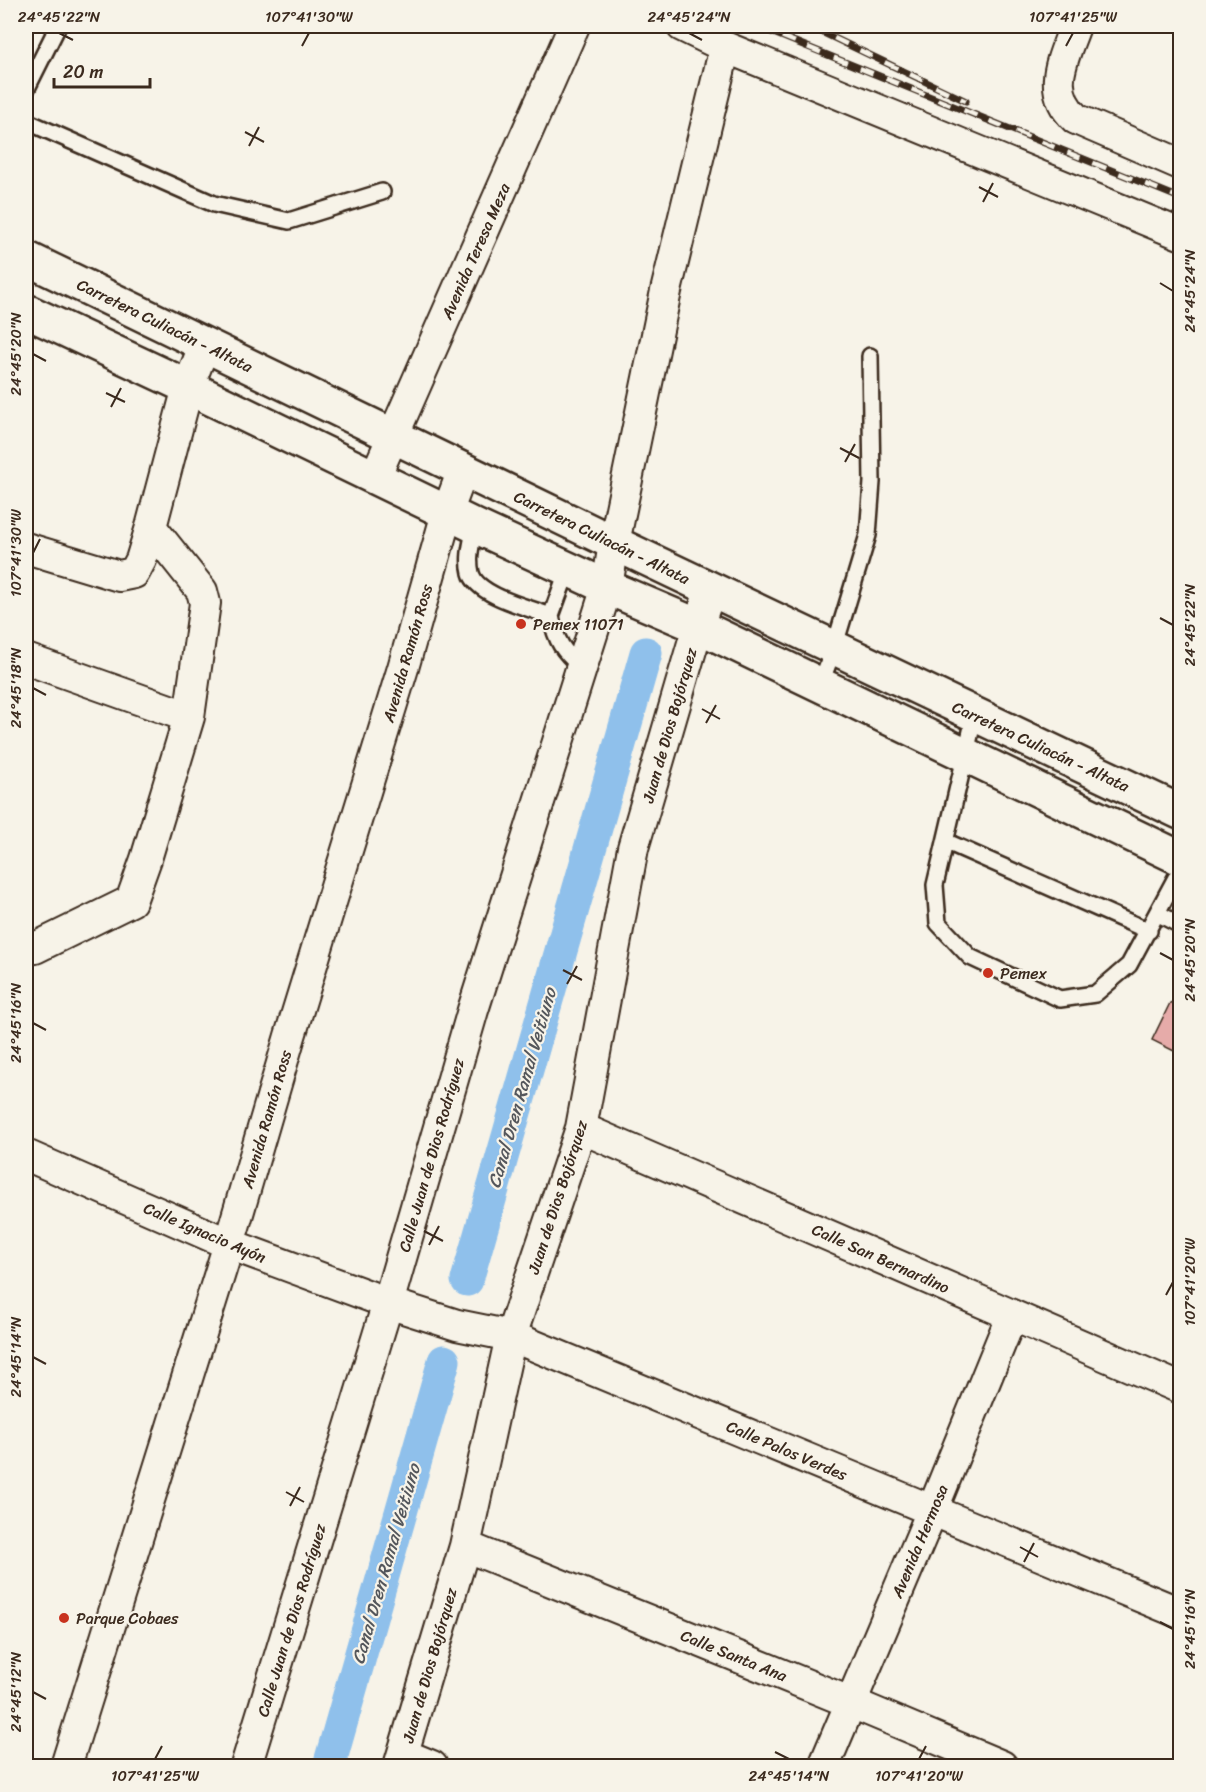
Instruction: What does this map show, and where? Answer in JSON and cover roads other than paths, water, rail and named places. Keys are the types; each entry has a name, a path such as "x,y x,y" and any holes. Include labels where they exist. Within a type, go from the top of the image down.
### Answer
{"main road":[{"name":"Carretera Culiacán - Altata","path":"26,258 614,543 1180,812"},
{"path":"26,311 189,387 461,520 698,626 1180,858"}],"street":[{"name":"Avenida Teresa Meza","path":"375,477 574,26"},
{"path":"682,26 725,47 1180,234"},
{"path":"1075,26 1058,77 1059,91 1066,109 1076,119 1180,164"},
{"name":"Calle Juan de Dios Rodríguez","path":"246,1767 388,1303 473,1010 607,587 666,291 725,47"},
{"path":"26,548 119,576 134,573 141,560 189,387 205,344"},
{"name":"Avenida Ramón Ross","path":"66,1767 229,1244 403,668 461,520 462,470"},
{"path":"26,949 35,948 131,902 189,717 205,603 202,591 151,527"},
{"name":"Juan de Dios Bojórquez","path":"401,1761 465,1546 511,1336 581,1128 633,848 711,589"},
{"path":"26,659 189,717"},
{"name":"Calle San Bernardino","path":"581,1128 1180,1388"},
{"name":"Calle Ignacio Ayón","path":"26,1155 229,1244 388,1303"},
{"name":"Calle Palos Verdes","path":"388,1303 457,1325 511,1336 1180,1612"},
{"name":"Avenida Hermosa","path":"824,1767 1012,1315"},
{"name":"Calle Santa Ana","path":"465,1546 852,1703 1002,1767"},
{"path":"401,1761 432,1767"}],"lane":[{"path":"26,90 58,26"},
{"path":"26,120 214,204 290,221 382,192"},
{"path":"820,685 834,648 868,535 872,482 870,356"},
{"path":"461,520 470,556 471,575 484,590 551,616"},
{"path":"568,569 551,616 555,637 566,653 582,668"},
{"path":"975,714 947,842 935,885 938,922 970,957 1060,999 1095,994 1129,965 1180,870"},
{"path":"947,842 1149,931"},
{"path":"1158,913 1180,925"}],"waterway":[{"name":"Canal Dren Ramal Veitiuno","path":"467,1280 646,653"},
{"name":"Canal Dren Ramal Veitiuno","path":"329,1766 444,1361"}],"railway":[{"path":"756,26 1180,198"},
{"path":"809,26 966,101"}],"place":[{"name":"Pemex 11071","path":"521,624"},
{"name":"Pemex","path":"988,973"},
{"name":"Parque Cobaes","path":"64,1618"}]}
